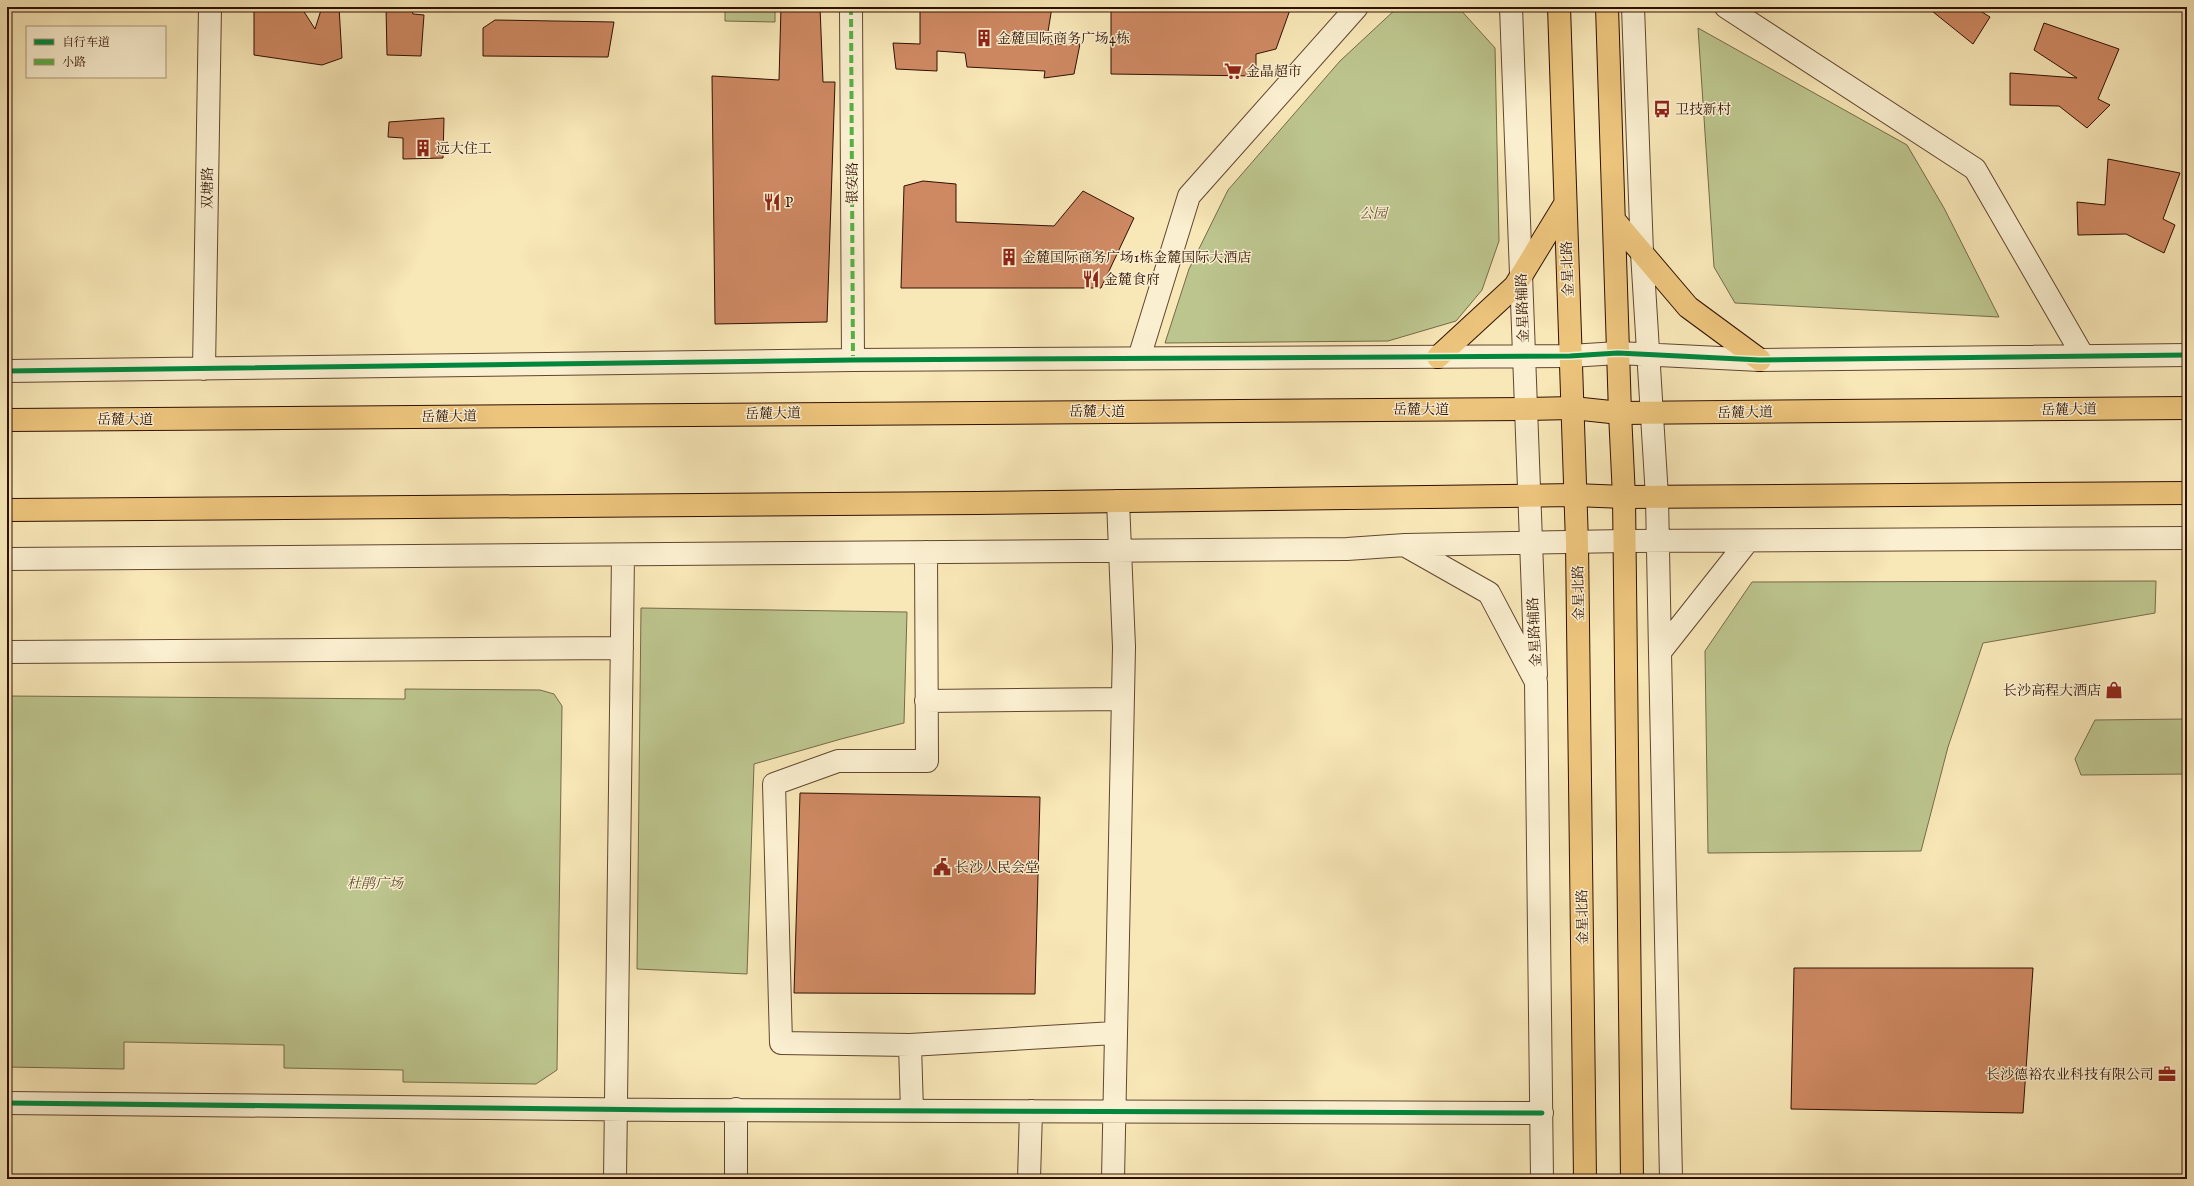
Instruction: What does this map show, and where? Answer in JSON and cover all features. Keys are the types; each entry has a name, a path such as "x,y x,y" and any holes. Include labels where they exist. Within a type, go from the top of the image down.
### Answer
{"main road":[{"name":"金星北路","path":"1559,7 1570,356 1578,543 1585,1179"},
{"path":"1607,7 1625,541 1632,1179"},
{"path":"1438,357 1515,286 1565,204"},
{"path":"1614,220 1688,307 1760,360"},
{"name":"岳麓大道","path":"7,420 1572,408 1620,413 1652,413 2187,408"},
{"path":"7,510 1118,501 1529,496 1624,497 2187,493"}],"street":[{"name":"双塘路","path":"204,369 210,7"},
{"name":"银安路","path":"851,7 853,360"},
{"path":"1139,358 1189,196 1357,7"},
{"name":"金星路辅路","path":"1511,7 1536,682 1542,1179"},
{"path":"1633,7 1642,253 1649,355 1658,541 1671,1179"},
{"path":"1726,7 1975,169 2083,356"},
{"path":"7,371 853,360 1570,356 1618,353 1760,360 2187,355"},
{"path":"1113,1179 1114,1032 1124,647 1118,501"},
{"path":"7,559 1347,549 1405,545 1625,541 1746,542 2187,538"},
{"path":"1660,652 1746,542"},
{"path":"1405,545 1489,593 1536,682"},
{"path":"926,552 926,761 838,761 774,784 782,1043 910,1045 1114,1032"},
{"path":"615,1179 623,555"},
{"path":"7,652 622,648"},
{"path":"926,701 1122,699"},
{"path":"910,1045 912,1111"},
{"path":"7,1103 912,1111 1031,1110 1542,1113"},
{"path":"736,1109 736,1179"},
{"path":"1029,1179 1031,1110"}],"green space":[{"path":"725,7 775,7 775,22 725,21"},
{"name":"公园","path":"1398,7 1458,7 1495,48 1499,241 1482,290 1456,321 1388,341 1165,343 1189,269 1228,190 1340,61"},
{"path":"1698,28 1907,145 1944,208 1999,317 1735,303 1714,267"},
{"path":"2156,581 2155,613 1983,643 1948,747 1921,851 1708,853 1705,651 1752,582"},
{"path":"641,608 907,612 904,723 754,764 747,974 637,969"},
{"name":"杜鹃广场","path":"7,684 8,696 405,699 405,689 540,690 554,694 562,706 557,1070 536,1084 403,1082 403,1070 284,1068 284,1045 124,1042 124,1069 7,1067"},
{"path":"2187,719 2187,774 2081,775 2075,759 2095,720"}],"building":[{"path":"254,7 301,7 315,29 322,7 339,7 342,58 322,65 254,55"},
{"path":"386,7 411,7 413,14 424,15 421,56 387,55"},
{"name":"P","path":"781,7 820,7 823,82 835,82 827,322 715,324 712,76 779,80"},
{"name":"金麓国际商务广场4栋","path":"920,7 1052,7 1046,44 1080,44 1074,74 1044,78 1045,71 967,67 965,53 937,51 937,71 896,69 893,43 920,44"},
{"path":"1111,7 1291,7 1276,49 1256,54 1256,76 1111,74"},
{"path":"1927,7 1974,7 1990,17 1973,44"},
{"path":"495,20 614,22 608,57 483,56 483,28"},
{"path":"2044,23 2119,49 2098,99 2110,105 2087,128 2059,106 2010,105 2010,73 2077,78 2034,50"},
{"name":"远大住工","path":"444,118 443,158 403,159 403,138 388,137 389,122"},
{"path":"2108,159 2180,173 2163,219 2175,225 2164,253 2126,234 2078,235 2077,202 2105,205"},
{"name":"金麓国际商务广场1栋金麓国际大酒店","path":"923,181 956,184 956,222 1054,226 1083,191 1134,218 1101,288 901,288 904,186"},
{"path":"800,793 1040,797 1035,994 794,993"},
{"path":"1794,968 2033,968 2023,1113 1791,1109"}],"marked path":[{"path":"851,7 853,360"}],"cycle path":[{"path":"7,371 853,360 1570,356 1618,353 1760,360 2187,355"},
{"path":"7,1103 671,1110 1542,1113"}],"place":[{"name":"金麓国际商务广场4栋","path":"984,38"},
{"name":"金晶超市","path":"1233,71"},
{"name":"卫技新村","path":"1662,109"},
{"name":"远大住工","path":"423,148"},
{"name":"P","path":"772,202"},
{"name":"金麓国际商务广场1栋金麓国际大酒店","path":"1009,257"},
{"name":"金麓食府","path":"1091,279"},
{"name":"长沙高程大酒店","path":"2114,690"},
{"name":"长沙人民会堂","path":"942,867"},
{"name":"长沙德裕农业科技有限公司","path":"2167,1074"}]}
